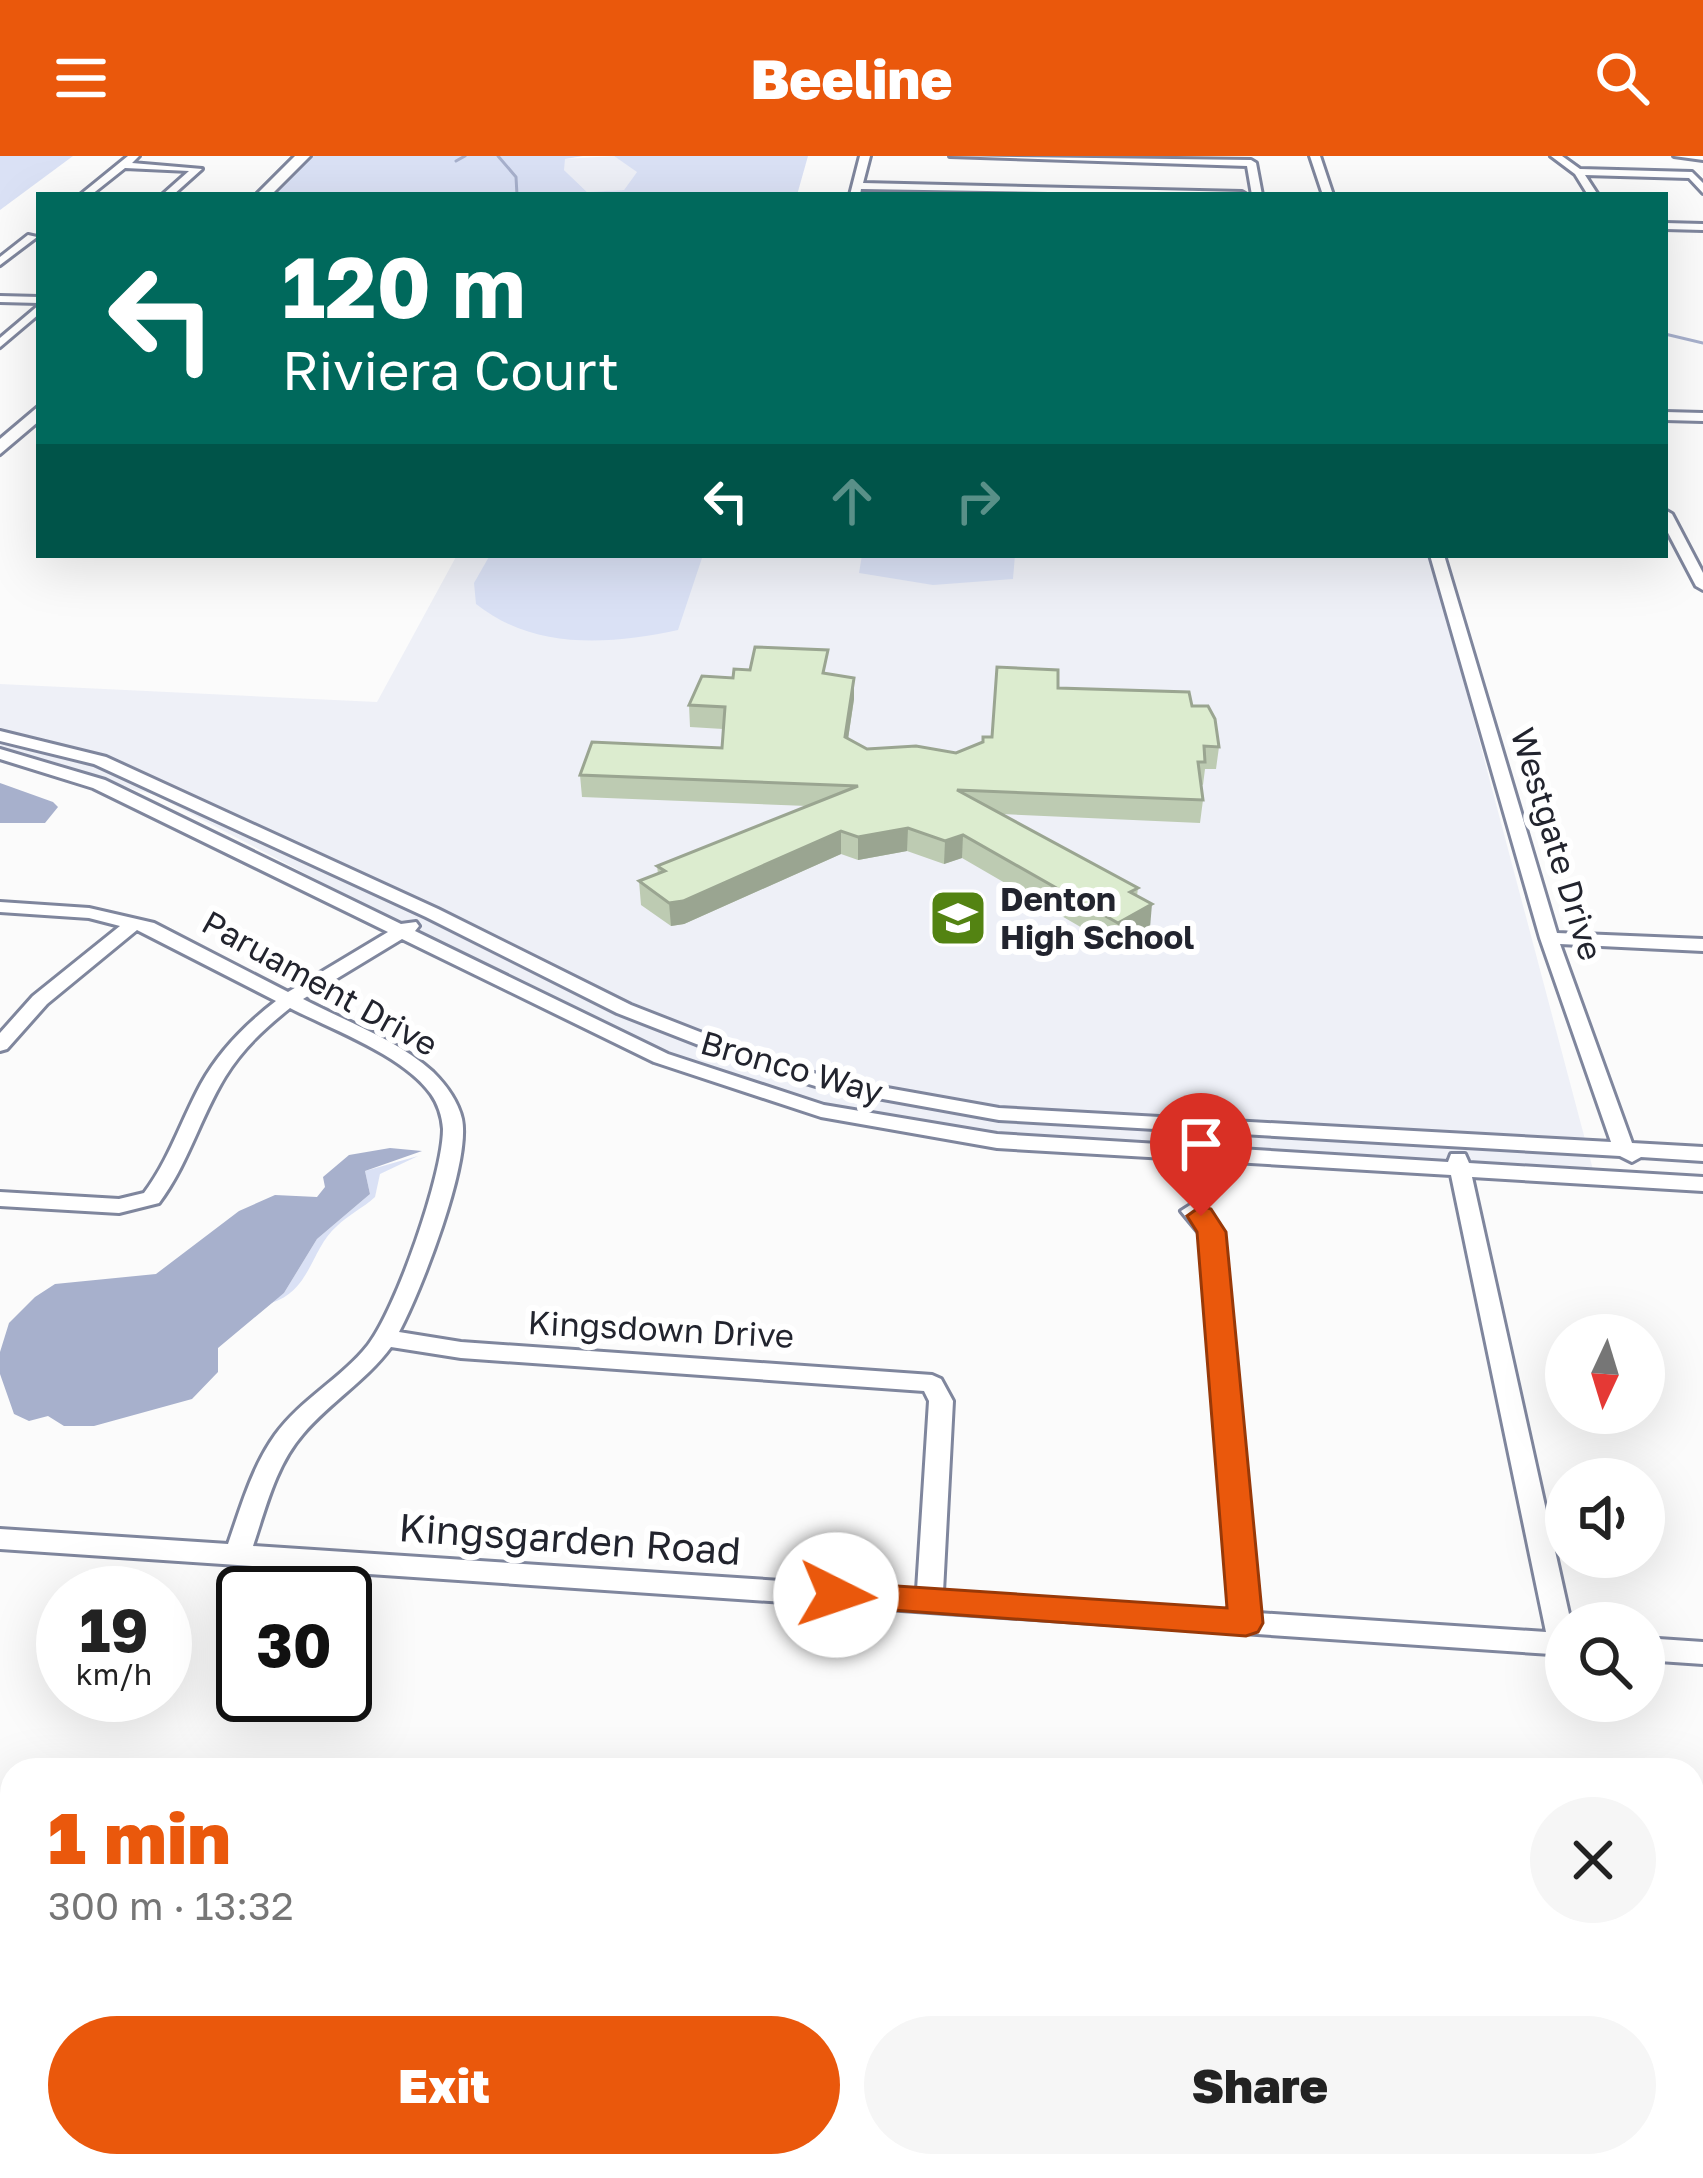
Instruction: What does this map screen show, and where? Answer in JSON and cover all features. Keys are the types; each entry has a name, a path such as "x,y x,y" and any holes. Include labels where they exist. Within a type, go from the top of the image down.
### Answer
{"main road":[{"path":"265,192 303,156"},
{"path":"0,449 36,414"}],"street":[{"path":"89,192 134,156"},
{"path":"865,156 856,190 1010,192"},
{"path":"955,156 1251,163 1256,192"},
{"path":"1315,156 1327,192"},
{"path":"1556,156 1578,172 1591,192"},
{"path":"1678,156 1703,157"},
{"path":"123,165 197,169 170,192"},
{"path":"1578,172 1692,175 1703,190"},
{"path":"1668,226 1703,227"},
{"path":"0,262 36,236"},
{"path":"0,299 36,304"},
{"path":"0,344 36,307"},
{"path":"1668,416 1703,417"},
{"path":"1668,520 1703,586"},
{"name":"Westgate Drive","path":"1438,558 1549,938 1624,1150"},
{"name":"Bronco Way","path":"0,736 100,760 677,1031 772,1067 890,1098 1052,1118 1624,1150"},
{"name":"Bronco Way","path":"0,754 99,784 710,1077 880,1125 997,1141 1694,1184"},
{"name":"Paruament Drive","path":"0,907 89,913 134,923 417,1068 449,1110 453,1125 449,1162 385,1338 288,1434 272,1461 237,1556"},
{"path":"0,1198 119,1206 142,1203 158,1190 218,1072 255,1028 291,1000 432,913"},
{"path":"1,1041 60,982 134,923"},
{"path":"1549,938 1703,944"},
{"path":"1454,1141 1555,1602"},
{"path":"1624,1150 1703,1154"},
{"path":"1624,1150 1694,1184"},
{"path":"1192,1210 1211,1232 1246,1623"},
{"name":"Kingsdown Drive","path":"385,1338 461,1350 912,1378 933,1385 940,1401 929,1602"},
{"name":"Kingsgarden Road","path":"0,1539 1545,1643"},
{"path":"1665,1650 1703,1653"}],"shaded area":[{"path":"0,156 73,156 0,210"},
{"path":"312,156 583,156 565,159 564,170 587,192 275,192"},
{"path":"614,156 638,171 624,190 587,192 564,170 564,159"},
{"path":"614,156 808,156 798,192 587,192 624,190 637,172"},
{"name":"Denton High School","path":"455,558 1431,558 1595,1177 964,1135 729,1085 623,1040 155,795 0,753 0,684 377,702"},
{"path":"488,558 702,558 678,630 625,639 573,640 522,630 476,604 474,583"},
{"path":"862,558 1015,558 1013,579 933,585 859,573"},
{"path":"0,783 58,807 45,823 0,823"},
{"path":"390,1148 422,1151 365,1171 370,1194 317,1239 284,1293 218,1348 218,1372 192,1399 94,1426 64,1426 48,1416 29,1421 14,1414 0,1374 0,1352 9,1323 35,1297 55,1284 156,1274 239,1211 275,1195 317,1197 325,1187 323,1177 349,1155"},
{"path":"418,1156 380,1174 375,1197 328,1235 295,1289 271,1303 284,1293 317,1239 370,1194 365,1171"}],"building":[{"name":"Denton High School","path":"755,647 828,650 823,673 854,678 845,737 867,749 916,746 956,753 983,742 983,737 992,737 997,667 1058,670 1058,688 1189,692 1192,706 1208,706 1219,747 1204,746 1205,762 1198,762 1203,800 957,790 1138,888 1130,892 1152,904 1118,923 963,835 945,841 908,828 858,837 841,831 669,903 639,881 665,871 657,866 858,786 580,775 592,742 722,748 725,707 689,705 702,676 733,678 734,669 750,670"}],"waterway":[{"path":"456,161 465,156"},
{"path":"498,156 516,177 517,192"},
{"path":"1668,335 1703,343"}],"place":[{"name":"Denton High School","path":"958,918"}],"route":[{"path":"836,1595 1246,1623 1211,1232 1201,1216"}]}
